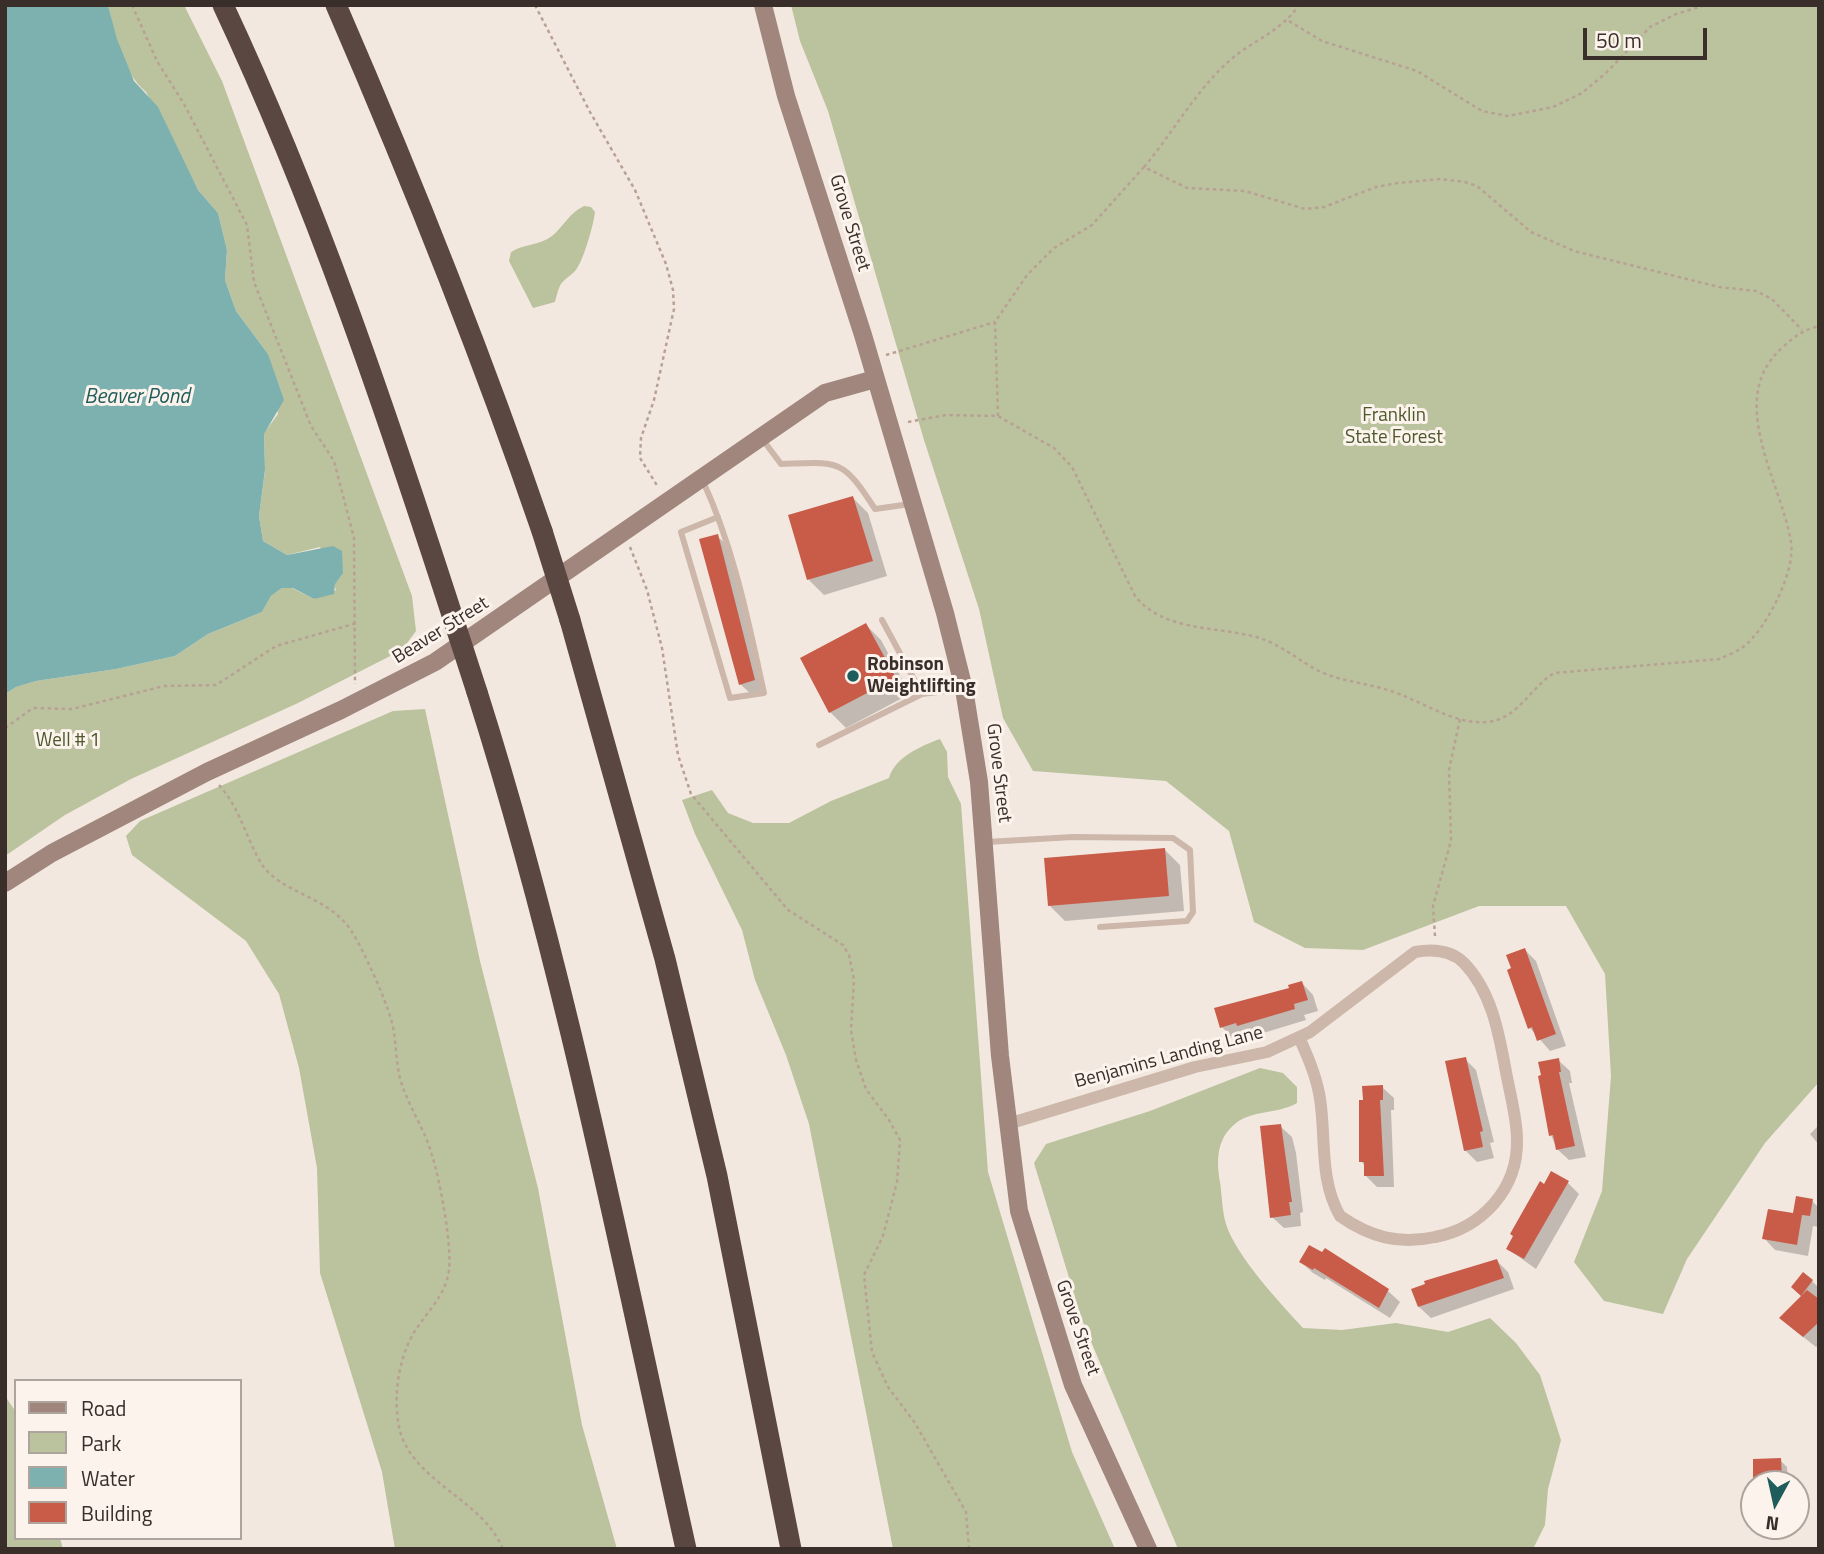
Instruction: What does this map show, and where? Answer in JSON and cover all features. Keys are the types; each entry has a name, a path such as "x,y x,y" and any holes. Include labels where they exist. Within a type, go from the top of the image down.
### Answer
{"highway":[{"path":"223,5 253,69 329,255 392,429 508,789 552,964 686,1549"},
{"path":"336,5 406,165 500,411 570,620 665,959 717,1175 791,1549"}],"main road":[{"name":"Grove Street","path":"763,5 786,96 869,358 964,689 985,842 1007,1124 1015,1192 1073,1385 1148,1549"},
{"name":"Beaver Street","path":"5,883 52,853 207,772 361,701 435,662 480,634 701,477 825,393 875,379"}],"street":[{"name":"Benjamins Landing Lane","path":"1007,1124 1195,1067 1267,1052 1310,1032 1415,952 1436,950"},
{"path":"1299,1037 1311,1063 1320,1095 1328,1183 1340,1216 1383,1238 1397,1240 1435,1237 1467,1227 1491,1209 1501,1194 1517,1159 1518,1137 1493,1014 1475,978 1463,962 1436,950"}],"lane":[{"path":"761,436 769,452 781,464 833,462 851,473 875,509 912,504"},
{"path":"701,477 718,517 736,568 764,693 730,698 681,532 718,517"},
{"path":"882,620 922,694"},
{"path":"820,745 922,694 964,689"},
{"path":"985,842 1073,837 1173,838 1190,850 1193,912 1187,921 1100,927"}],"path":[{"path":"132,5 157,61 184,104 247,225 254,282 312,426 334,461 354,538 357,623 354,684 361,701"},
{"path":"535,5 590,112 635,190 666,264 673,290 674,309 654,400 641,438 640,458 657,485 655,492"},
{"path":"998,416 995,322 1027,275 1054,248 1092,225 1144,167 1202,90 1228,61 1289,20 1299,5"},
{"path":"1289,20 1322,41 1417,71 1482,111 1508,116 1553,107 1582,93 1606,73 1650,27 1676,13 1706,5"},
{"path":"1144,167 1187,188 1245,191 1305,209 1324,207 1377,187 1398,183 1440,179 1465,182 1477,186 1531,232 1574,251 1719,288 1756,291 1772,299 1802,330"},
{"path":"869,358 910,350 995,322"},
{"path":"889,425 946,415 998,416 1054,448 1072,467 1135,596 1147,610 1166,619 1252,635 1289,649 1317,669 1340,680 1391,691 1460,719 1487,722 1512,715 1539,682 1555,673 1720,659 1743,648 1754,636 1778,597 1790,565 1792,544 1759,431 1756,389 1767,360 1802,330 1819,326"},
{"path":"624,531 653,614 664,660 678,755 691,794 757,869 788,910 843,945 849,955 854,980 851,1030 856,1060 866,1089 889,1119 900,1140 897,1182 883,1236 864,1275 872,1352 888,1387 915,1423 966,1512 969,1549"},
{"path":"5,728 33,708 72,709 164,686 216,685 276,646 357,623"},
{"path":"1436,950 1433,906 1451,841 1449,770 1460,719"},
{"path":"207,772 228,795 245,824 262,865 280,881 329,906 352,932 391,1019 399,1074 409,1107 432,1154 449,1254 449,1272 442,1293 411,1338 400,1367 396,1406 401,1432 410,1454 491,1528 503,1549"}],"green space":[{"name":"Well # 1","path":"108,5 184,5 222,81 412,596 416,631 402,650 298,703 131,779 65,815 5,856 5,694 16,687 36,681 116,669 175,656 208,634 262,612 271,596 282,588 292,588 314,599 336,590 320,547 287,555 263,541 259,516 265,471 264,433 278,414 268,354 236,311 225,280 227,250 218,213 198,190 146,92 131,74 121,52"},
{"name":"Franklin State Forest","path":"791,5 1819,5 1819,1082 1765,1143 1687,1259 1663,1314 1604,1301 1574,1262 1602,1191 1611,1076 1605,974 1566,906 1479,906 1363,950 1305,948 1254,922 1229,831 1166,781 1033,771 1003,718 979,609 924,440 828,111 800,41"},
{"path":"584,206 591,207 595,212 588,243 578,267 562,283 555,302 533,308 509,261 511,252 547,239 574,212"},
{"path":"425,709 480,961 538,1188 582,1425 617,1549 395,1549 382,1472 320,1273 317,1168 299,1068 279,994 246,941 132,855 126,836 140,821 393,711"},
{"path":"940,739 947,752 948,777 961,804 988,1172 1072,1452 1115,1549 893,1549 809,1124 786,1055 755,980 742,930 695,834 682,800 712,790 728,813 753,823 789,823 831,801 889,778 903,758"},
{"path":"1260,1068 1283,1073 1297,1087 1297,1103 1243,1119 1225,1135 1218,1157 1225,1219 1231,1237 1260,1279 1303,1328 1342,1330 1396,1323 1448,1332 1490,1318 1516,1343 1540,1375 1561,1440 1548,1489 1545,1525 1533,1549 1178,1549 1082,1320 1034,1163 1046,1144 1150,1111"},
{"path":"5,1396 14,1409 14,1540 61,1540 63,1549 5,1549"}],"water":[{"name":"Beaver Pond","path":"5,5 108,5 117,39 134,81 158,107 198,190 218,213 227,250 225,280 236,311 268,354 284,400 264,434 265,470 259,516 263,541 287,555 333,546 342,551 343,573 335,584 334,594 314,599 293,588 282,588 271,596 262,612 208,634 175,656 116,669 36,681 16,687 5,694"}],"building":[{"path":"853,496 873,561 807,580 788,515"},
{"path":"718,534 755,680 739,685 699,539"},
{"path":"866,623 896,678 829,713 800,658"},
{"path":"1165,848 1169,896 1048,906 1044,858"},
{"path":"1525,948 1556,1034 1537,1041 1532,1027 1528,1029 1507,970 1511,968 1506,955"},
{"path":"1302,981 1308,1000 1294,1004 1295,1009 1237,1026 1236,1023 1220,1028 1214,1008 1289,988 1288,985"},
{"path":"1466,1057 1483,1131 1480,1132 1483,1147 1464,1151 1445,1061"},
{"path":"1559,1058 1559,1072 1575,1146 1556,1150 1553,1135 1549,1136 1538,1062"},
{"path":"1383,1085 1383,1100 1380,1100 1384,1176 1364,1176 1364,1162 1359,1162 1359,1100 1363,1100 1362,1086"},
{"path":"1281,1124 1292,1202 1289,1202 1291,1215 1270,1218 1260,1126"},
{"path":"1551,1171 1569,1181 1524,1259 1506,1249 1513,1236 1510,1234 1540,1181 1544,1184"},
{"path":"1796,1196 1813,1199 1810,1216 1802,1215 1797,1245 1762,1239 1768,1209 1793,1213"},
{"path":"1309,1245 1322,1252 1325,1248 1389,1289 1379,1308 1314,1268 1313,1270 1299,1262"},
{"path":"1497,1259 1504,1278 1418,1307 1411,1289 1425,1284 1424,1281"},
{"path":"1803,1272 1813,1280 1801,1296 1791,1287"},
{"path":"1807,1290 1819,1299 1819,1322 1803,1337 1779,1318"},
{"path":"1781,1458 1782,1470 1753,1470 1753,1459"}],"place":[{"name":"Robinson Weightlifting","path":"853,676"}]}
